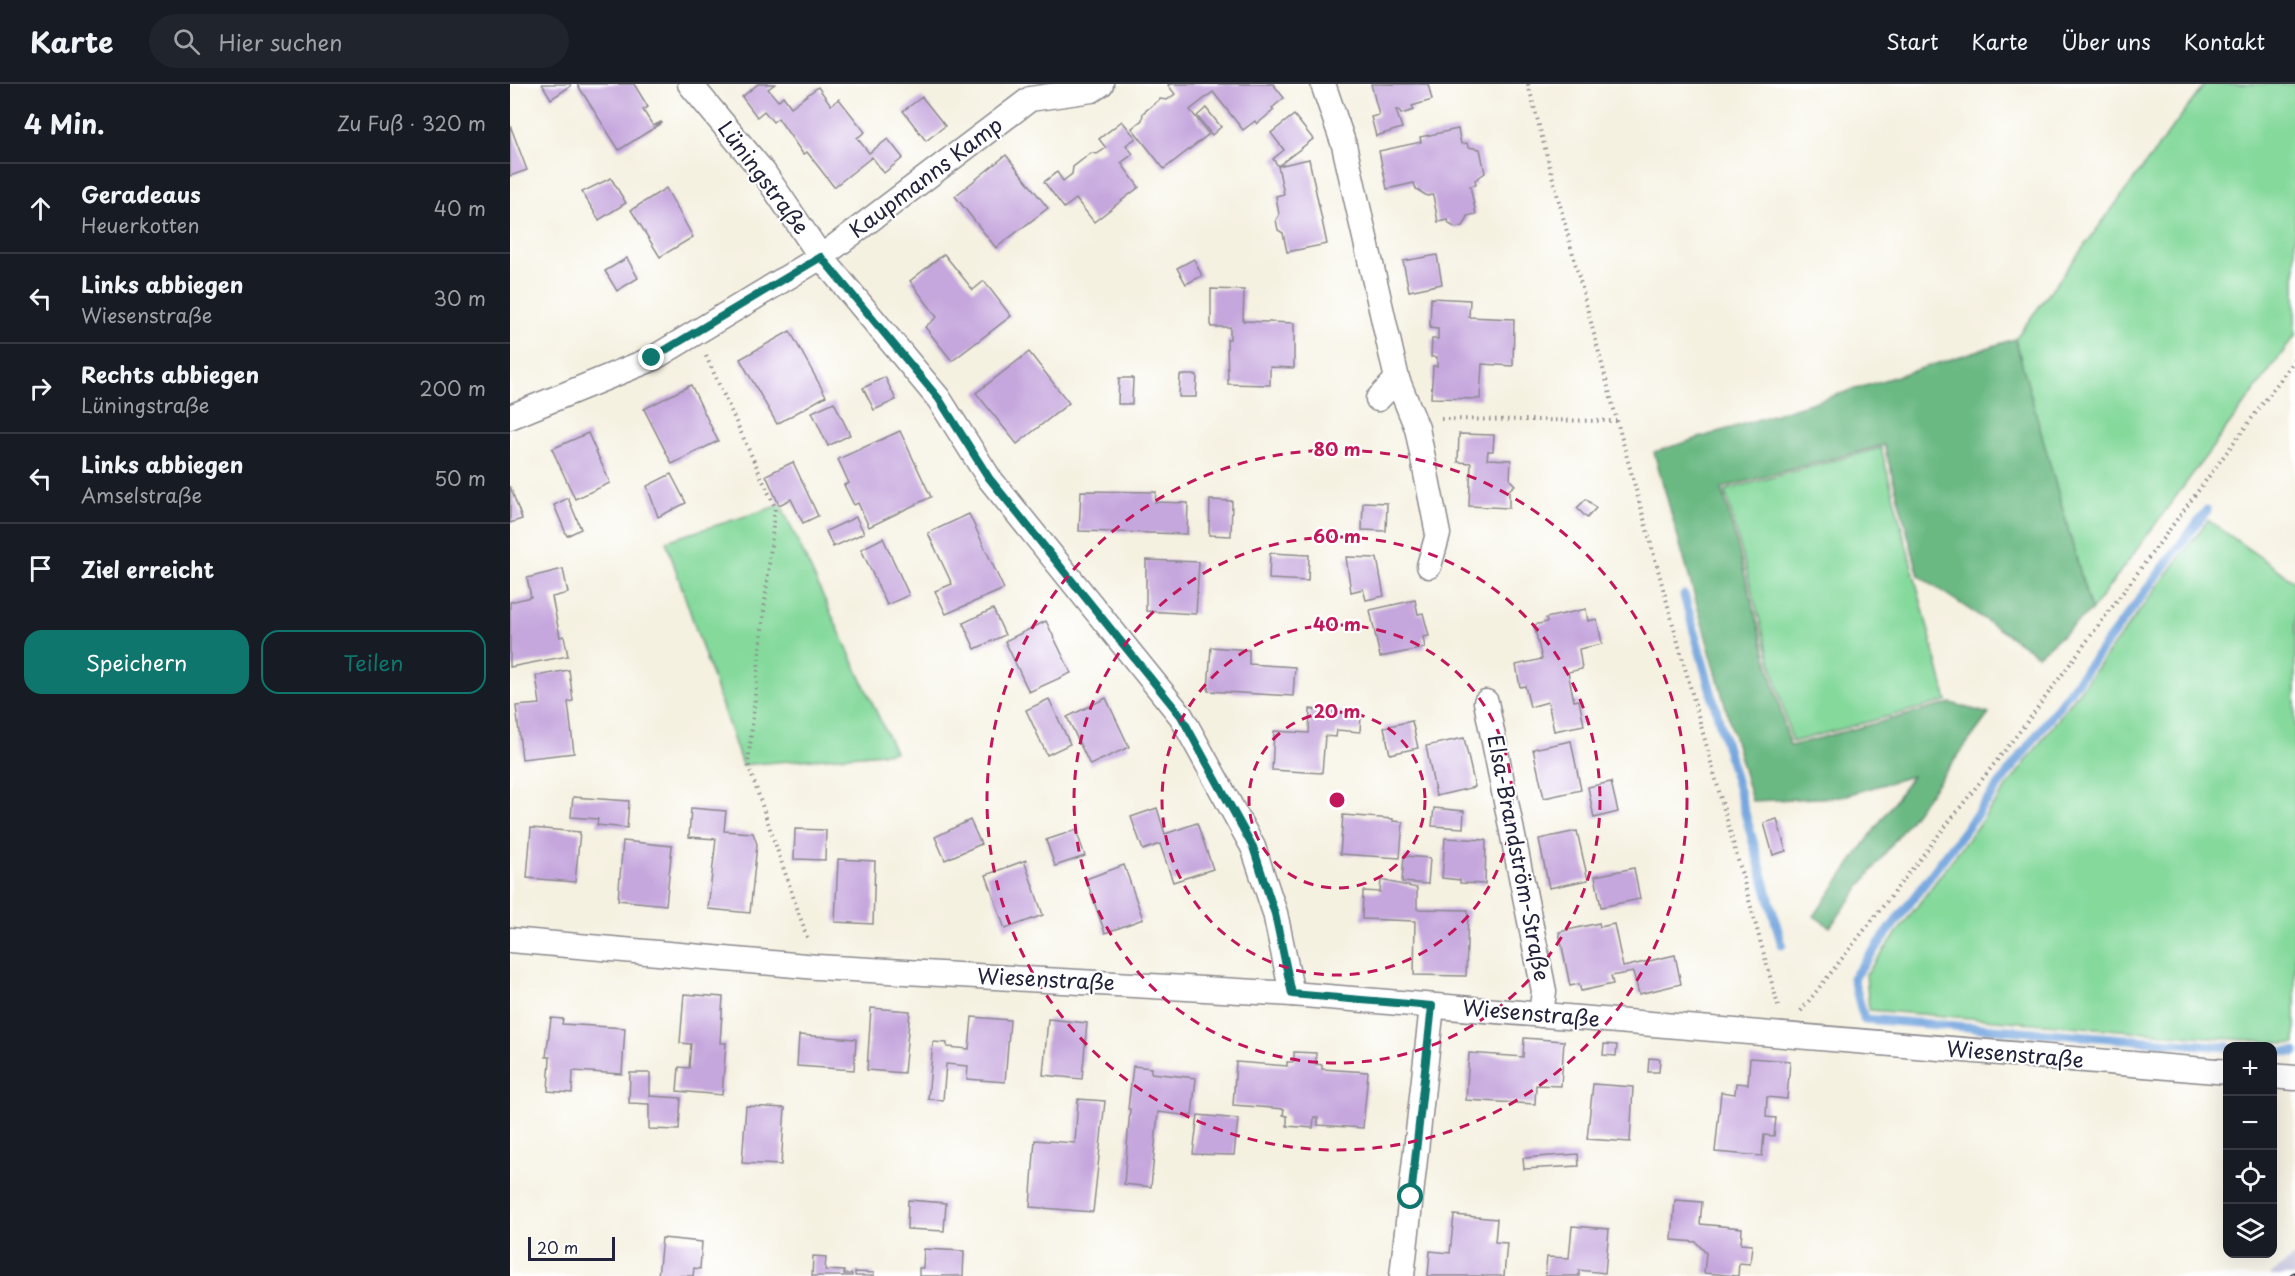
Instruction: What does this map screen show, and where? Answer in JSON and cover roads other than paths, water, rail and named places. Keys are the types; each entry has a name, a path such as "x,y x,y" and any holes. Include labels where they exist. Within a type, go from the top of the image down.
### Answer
{"street":[{"name":"Lüningstraße","path":"690,84 764,173 821,257 939,399 989,478 1181,716 1253,847 1275,914 1292,994"},
{"name":"Kaupmanns Kamp","path":"510,417 652,358 821,257 1030,99 1092,90 1101,84"},
{"path":"1323,84 1344,145 1397,380 1414,418 1438,534 1429,566"},
{"path":"1378,399 1397,380"},
{"name":"Elsa-Brandström-Straße","path":"1486,702 1544,991 1541,1015"},
{"name":"Wiesenstraße","path":"510,940 817,967 1292,994 2223,1072"},
{"path":"1402,1276 1432,1006"},
{"path":"2277,1076 2295,1078"}],"waterway":[{"path":"2207,510 1853,978 1864,1019 2223,1047"},
{"path":"1684,595 1782,945"},
{"path":"2277,1051 2295,1052"}]}
